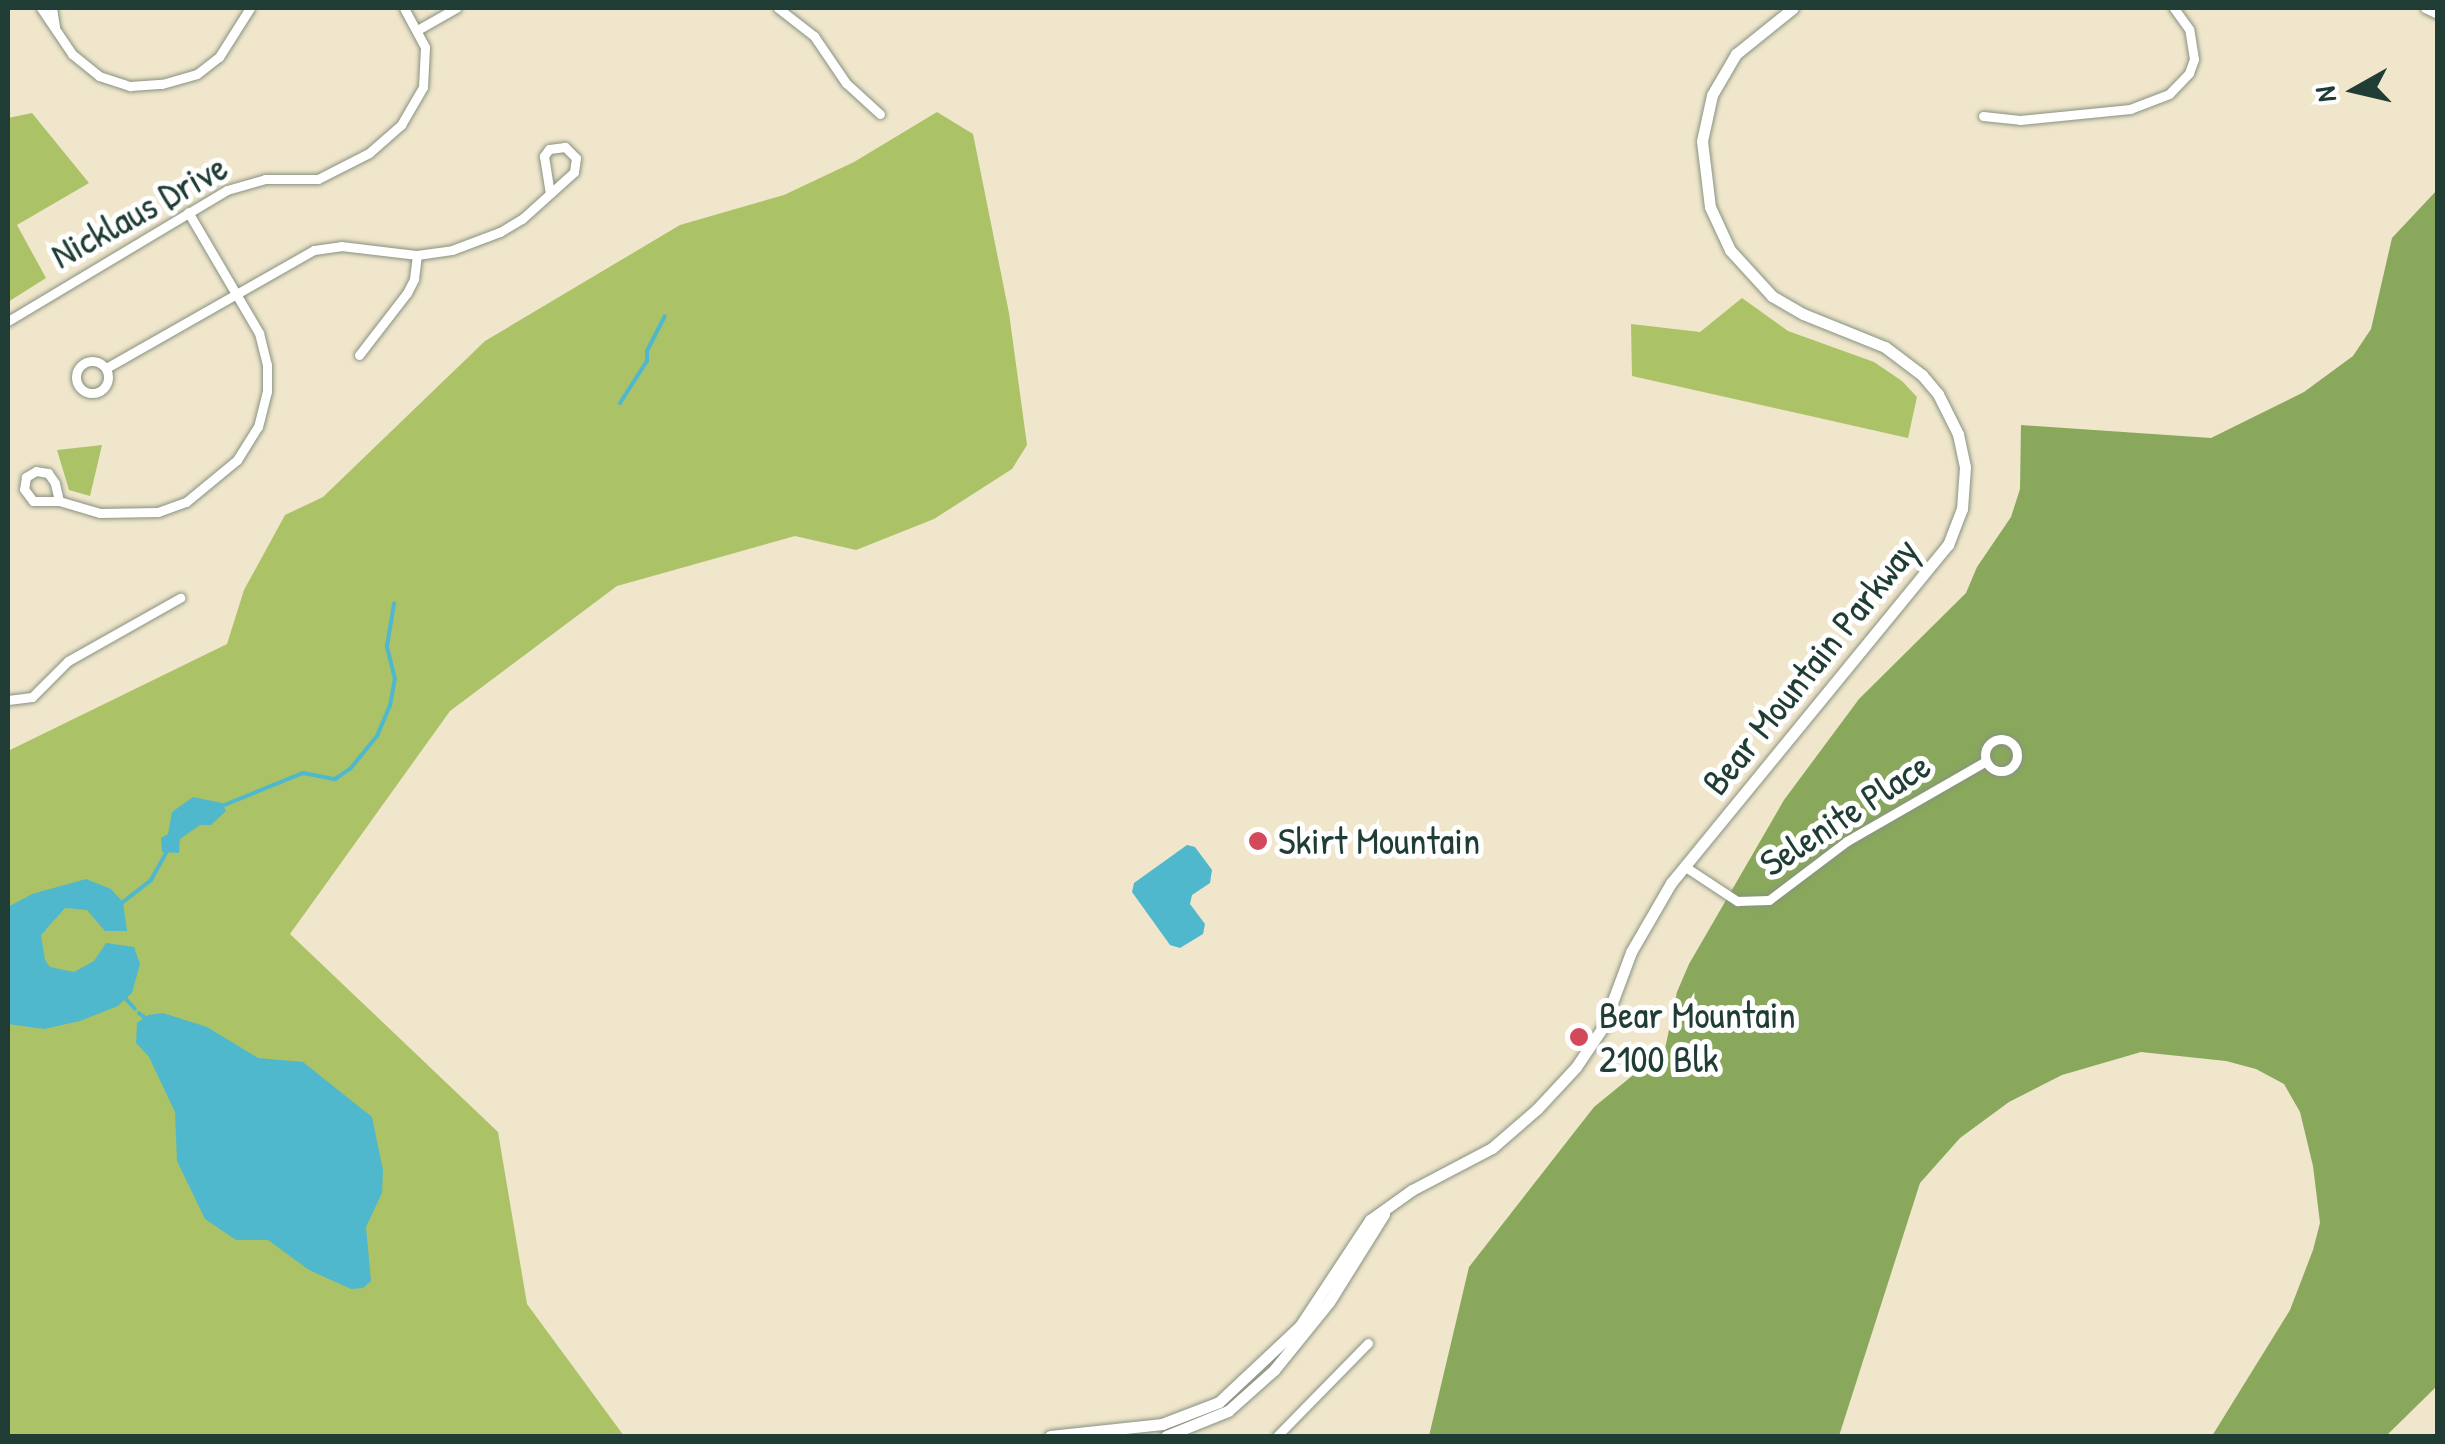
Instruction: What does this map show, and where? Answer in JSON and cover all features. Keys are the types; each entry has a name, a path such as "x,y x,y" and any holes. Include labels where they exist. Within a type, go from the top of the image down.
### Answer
{"street":[{"path":"41,8 72,54 99,76 130,86 162,84 197,74 219,56 250,8"},
{"path":"52,8 56,29"},
{"name":"Nicklaus Drive","path":"8,321 188,212 245,183 318,180 369,153 401,125 424,87 425,47 404,8"},
{"path":"419,30 456,8"},
{"path":"778,8 814,36 855,93 880,114"},
{"name":"Bear Mountain Parkway","path":"1050,1436 1164,1432 1228,1411 1274,1370 1329,1302 1387,1208 1492,1148 1576,1067 1612,1009 1643,926 1684,866 1886,618 1938,562 1955,529 1965,486 1958,434 1938,394 1922,375 1886,347 1803,314 1772,296 1730,250 1710,207 1702,141 1712,95 1736,54 1793,8"},
{"path":"1982,116 2020,120 2130,109 2168,94 2189,73 2194,59 2190,30 2174,8"},
{"path":"2425,8 2438,14"},
{"path":"108,367 298,256 328,247 418,255 452,250 500,232 550,193 576,165 566,147 549,149 544,156 550,193"},
{"path":"59,501 100,512 158,512 186,502 237,460 258,427 267,392 267,365 259,333 188,212"},
{"path":"359,355 406,293 414,279 418,255"},
{"path":"8,700 32,696 68,661 180,598"},
{"name":"Selenite Place","path":"1684,866 1738,900 1768,900 1847,841 1986,762"},
{"path":"1277,1436 1368,1343"}],"green space":[{"path":"937,112 973,134 1009,313 1027,445 1012,469 934,519 856,550 795,536 617,586 450,711 290,934 498,1132 527,1304 624,1436 8,1436 8,751 227,644 244,590 285,515 323,497 485,341 680,225 784,195 854,162"},
{"path":"32,113 89,183 17,225 46,278 8,302 8,118"},
{"path":"2437,190 2437,1386 2386,1436 2212,1436 2290,1310 2313,1250 2320,1223 2313,1166 2300,1112 2284,1084 2256,1069 2226,1061 2141,1052 2062,1075 2009,1102 1960,1138 1920,1183 1839,1436 1429,1436 1469,1267 1594,1107 1665,1049 1677,992 1689,964 1784,800 1859,699 1966,593 1977,567 2011,517 2020,489 2021,425 2211,438 2304,392 2353,356 2371,329 2392,238"},
{"path":"1742,298 1788,331 1874,362 1902,381 1917,397 1908,438 1632,376 1631,324 1700,332"},
{"path":"102,445 90,496 69,490 57,450"}],"water":[{"path":"193,797 222,803 226,811 211,825 200,825 180,839 179,853 162,852 161,838 168,834 172,812"},
{"path":"1187,845 1195,847 1212,870 1210,883 1192,895 1190,904 1205,924 1203,934 1180,948 1170,945 1132,892 1134,883"},
{"path":"86,879 111,889 123,902 127,931 105,931 87,910 65,908 41,935 45,960 50,967 74,972 94,961 106,943 134,947 140,964 132,993 118,1006 80,1021 44,1029 8,1024 8,907 32,894"},
{"path":"163,1013 207,1027 258,1058 303,1062 372,1117 383,1170 382,1193 366,1227 371,1281 363,1288 351,1289 309,1270 268,1240 236,1240 205,1219 177,1161 175,1112 149,1057 136,1043 137,1023 148,1015"}],"waterway":[{"path":"620,403 647,361 647,351 665,316"},
{"path":"222,806 303,773 335,779 350,769 377,736 390,706 395,679 387,646 394,604"},
{"path":"123,902 151,880 168,849"},
{"path":"126,999 135,1009"},
{"path":"139,1013 144,1017"}],"place":[{"name":"Skirt Mountain","path":"1258,841"},
{"name":"Bear Mountain 2100 Blk","path":"1579,1037"}]}
